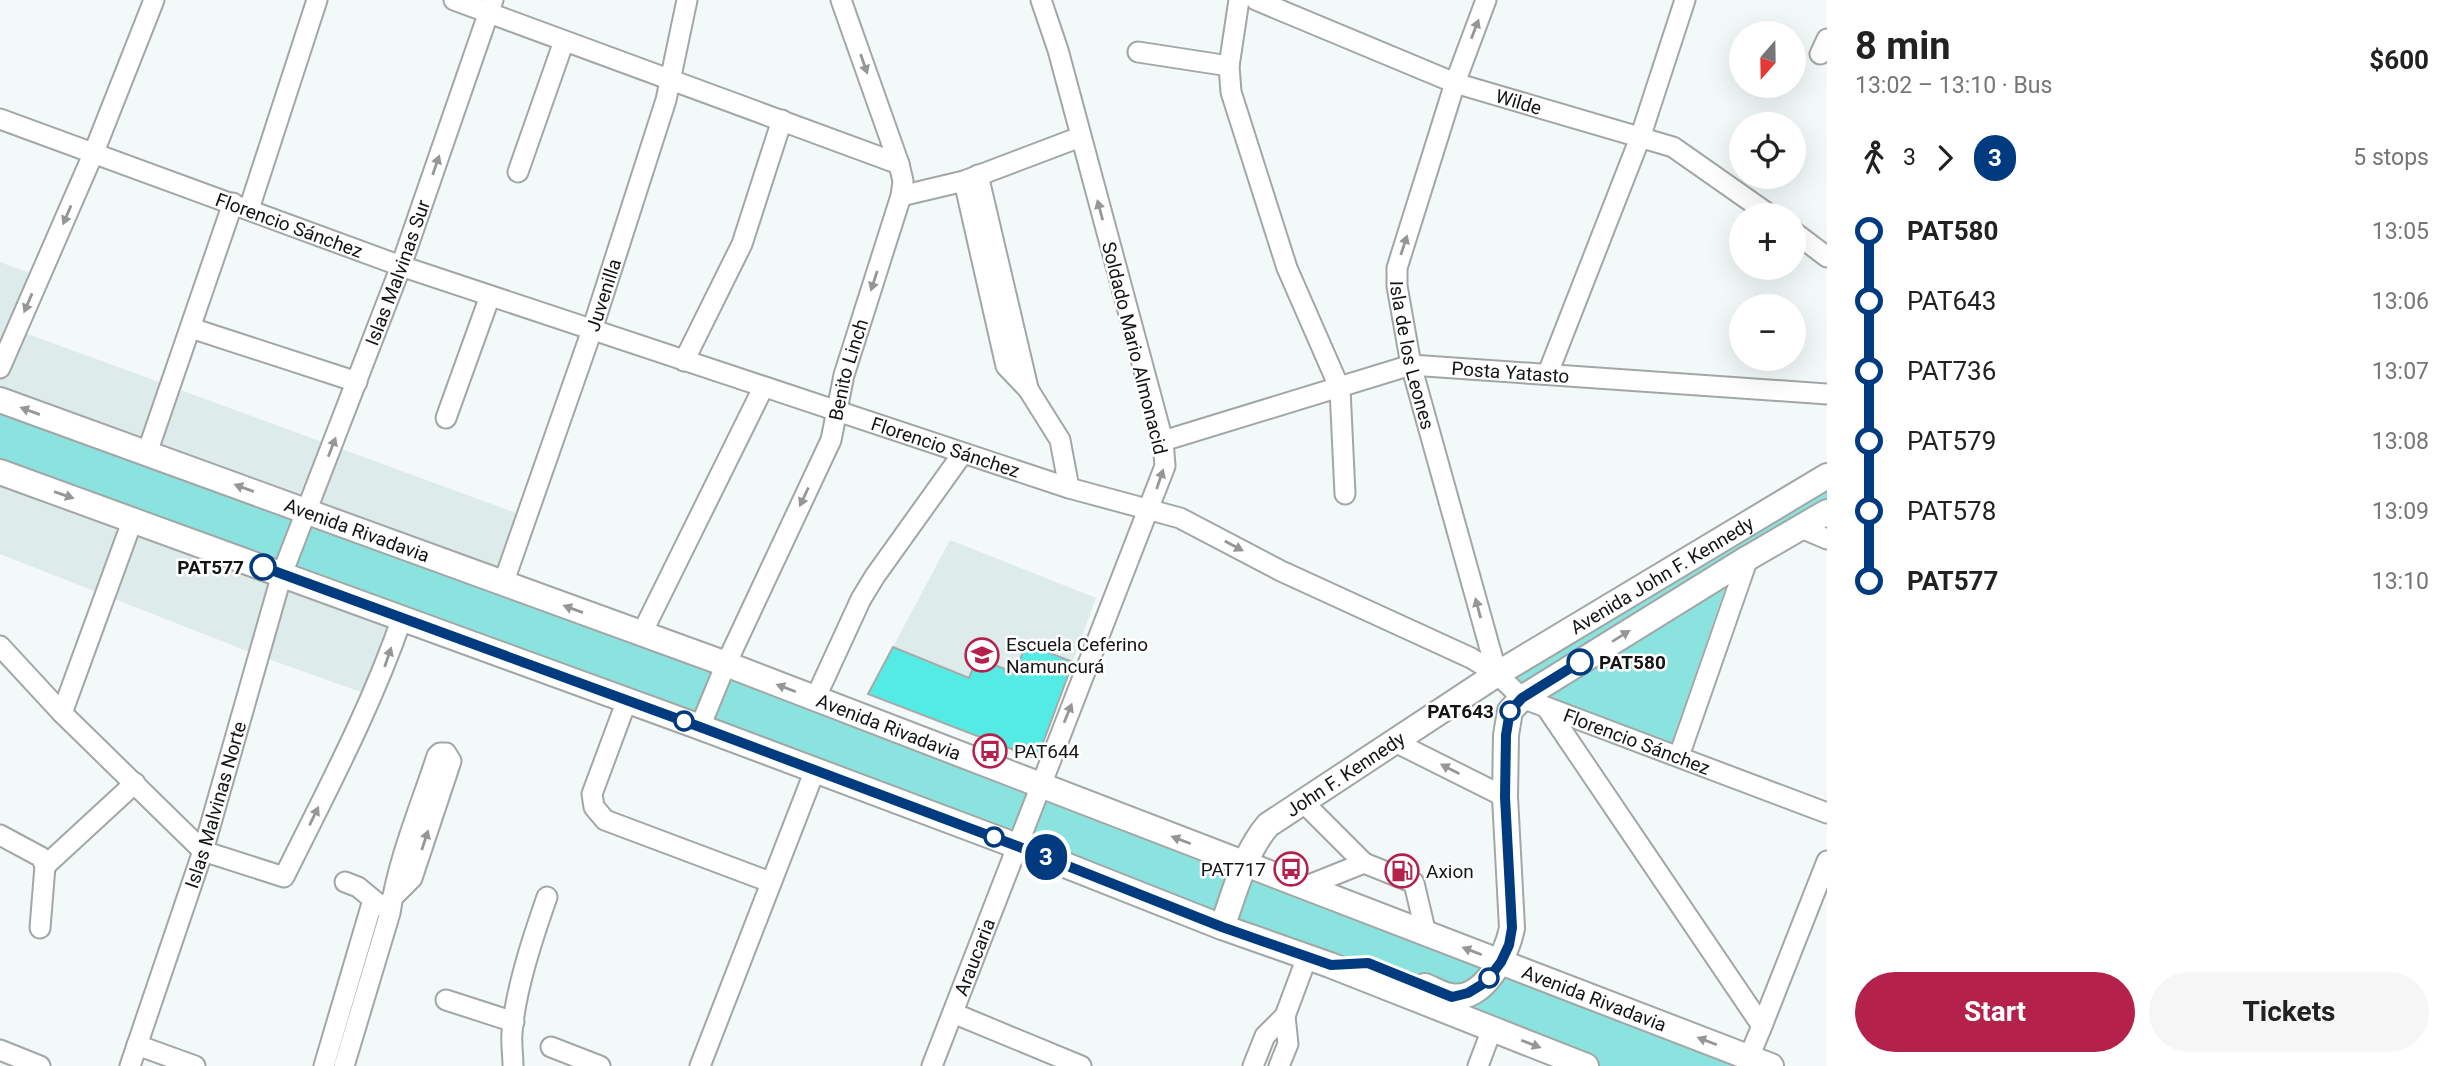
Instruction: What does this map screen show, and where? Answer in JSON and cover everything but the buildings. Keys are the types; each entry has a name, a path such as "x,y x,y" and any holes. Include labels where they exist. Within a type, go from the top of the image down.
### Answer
{"main road":[{"name":"Avenida Rivadavia","path":"0,400 726,664 1760,1062"},
{"path":"0,472 815,770 1222,927 1331,965 1586,1066"},
{"name":"Avenida John F. Kennedy","path":"1497,674 1827,476"},
{"name":"Avenida John F. Kennedy","path":"1516,704 1748,558 1827,512"},
{"name":"John F. Kennedy","path":"1245,864 1257,838 1268,825 1497,674"},
{"path":"1331,965 1368,963 1452,997 1468,993 1486,982 1501,962 1509,945 1512,928 1505,797 1506,735 1516,704"},
{"path":"1222,927 1245,864"}],"street":[{"path":"0,368 94,152 154,0"},
{"path":"147,453 191,328 241,206 317,0"},
{"path":"454,0 491,6 564,41 899,164"},
{"name":"Juvenilla","path":"503,583 592,330 666,100 687,0"},
{"name":"Benito Linch","path":"700,727 726,664 831,440 844,375 901,196 899,164 841,0"},
{"name":"Soldado Mario Almonacid","path":"1017,846 1165,466 1163,441 1058,50 1041,0"},
{"path":"1239,0 1229,66 1231,92 1287,268 1340,389 1345,494"},
{"name":"Wilde","path":"1256,0 1455,83 1673,147 1753,203"},
{"name":"Isla de los Leones","path":"1486,0 1455,83 1397,268 1397,286 1411,365 1497,674"},
{"path":"1548,373 1640,138 1685,0"},
{"name":"Islas Malvinas Sur","path":"295,541 401,266 491,6"},
{"path":"518,172 564,41"},
{"path":"1138,52 1229,66"},
{"name":"Florencio Sánchez","path":"0,120 401,266 1069,488 1180,518 1282,571 1471,658 1497,674 1516,704 1546,706 1827,813"},
{"path":"684,361 742,244 782,120"},
{"path":"901,196 971,178 1080,136"},
{"path":"971,178 1028,389 1060,440 1069,488"},
{"path":"1806,241 1827,257"},
{"path":"446,418 490,296"},
{"path":"191,328 357,382"},
{"name":"Posta Yatasto","path":"1163,441 1340,389 1411,365 1827,394"},
{"path":"642,634 763,388"},
{"path":"815,699 861,599 963,453"},
{"path":"62,713 133,519"},
{"path":"1801,528 1827,538"},
{"name":"Islas Malvinas Norte","path":"130,1066 203,851 282,574 295,541"},
{"path":"1679,756 1748,558"},
{"path":"0,646 62,713 203,851 284,877 359,726 386,665 402,618"},
{"path":"626,700 592,794 594,807 605,820 770,882"},
{"path":"1546,706 1762,1026"},
{"path":"1395,742 1505,797"},
{"path":"324,1066 437,757 440,753 446,753 451,761 412,878 385,904 344,1066"},
{"path":"700,1066 815,770"},
{"path":"45,866 135,783"},
{"path":"1303,802 1364,863 1414,883 1426,934"},
{"path":"0,835 41,857 45,866 40,928"},
{"name":"Araucaria","path":"932,1066 1017,846"},
{"path":"1760,1062 1762,1026 1827,860"},
{"path":"1304,887 1364,863"},
{"path":"345,882 385,904"},
{"path":"513,1066 514,1022 528,954 547,897"},
{"path":"1253,1066 1265,1036 1285,1016 1307,957"},
{"path":"446,1000 514,1022"},
{"path":"953,1013 1081,1066"},
{"path":"1279,1066 1288,1044 1285,1016"},
{"path":"1478,1066 1492,1029"},
{"path":"137,1045 195,1066"},
{"path":"551,1047 600,1066"},
{"path":"0,1050 40,1066"}],"shaded area":[{"path":"0,262 40,277 17,330 527,517 503,584 402,618 372,696 260,656 0,554"},
{"path":"0,400 1771,1066 1586,1066 0,472"},
{"path":"1827,476 1827,512 1522,698 1497,674"},
{"name":"Escuela Ceferino Namuncurá","path":"950,540 1096,598 1037,759 868,694"},
{"path":"1728,580 1671,745 1540,697"}],"bus line":[{"name":"3","path":"263,567 700,727 1017,846 1222,927 1331,965 1368,963 1452,997 1468,993 1486,982 1501,962 1509,945 1512,928 1505,797 1506,735 1510,711 1522,698 1580,662"}],"place":[{"name":"PAT577","path":"263,567"},
{"name":"Escuela Ceferino Namuncurá","path":"982,655"},
{"name":"PAT580","path":"1580,662"},
{"name":"PAT643","path":"1510,711"},
{"name":"PAT644","path":"990,751"},
{"name":"PAT717","path":"1291,869"},
{"name":"Axion","path":"1402,871"}]}
